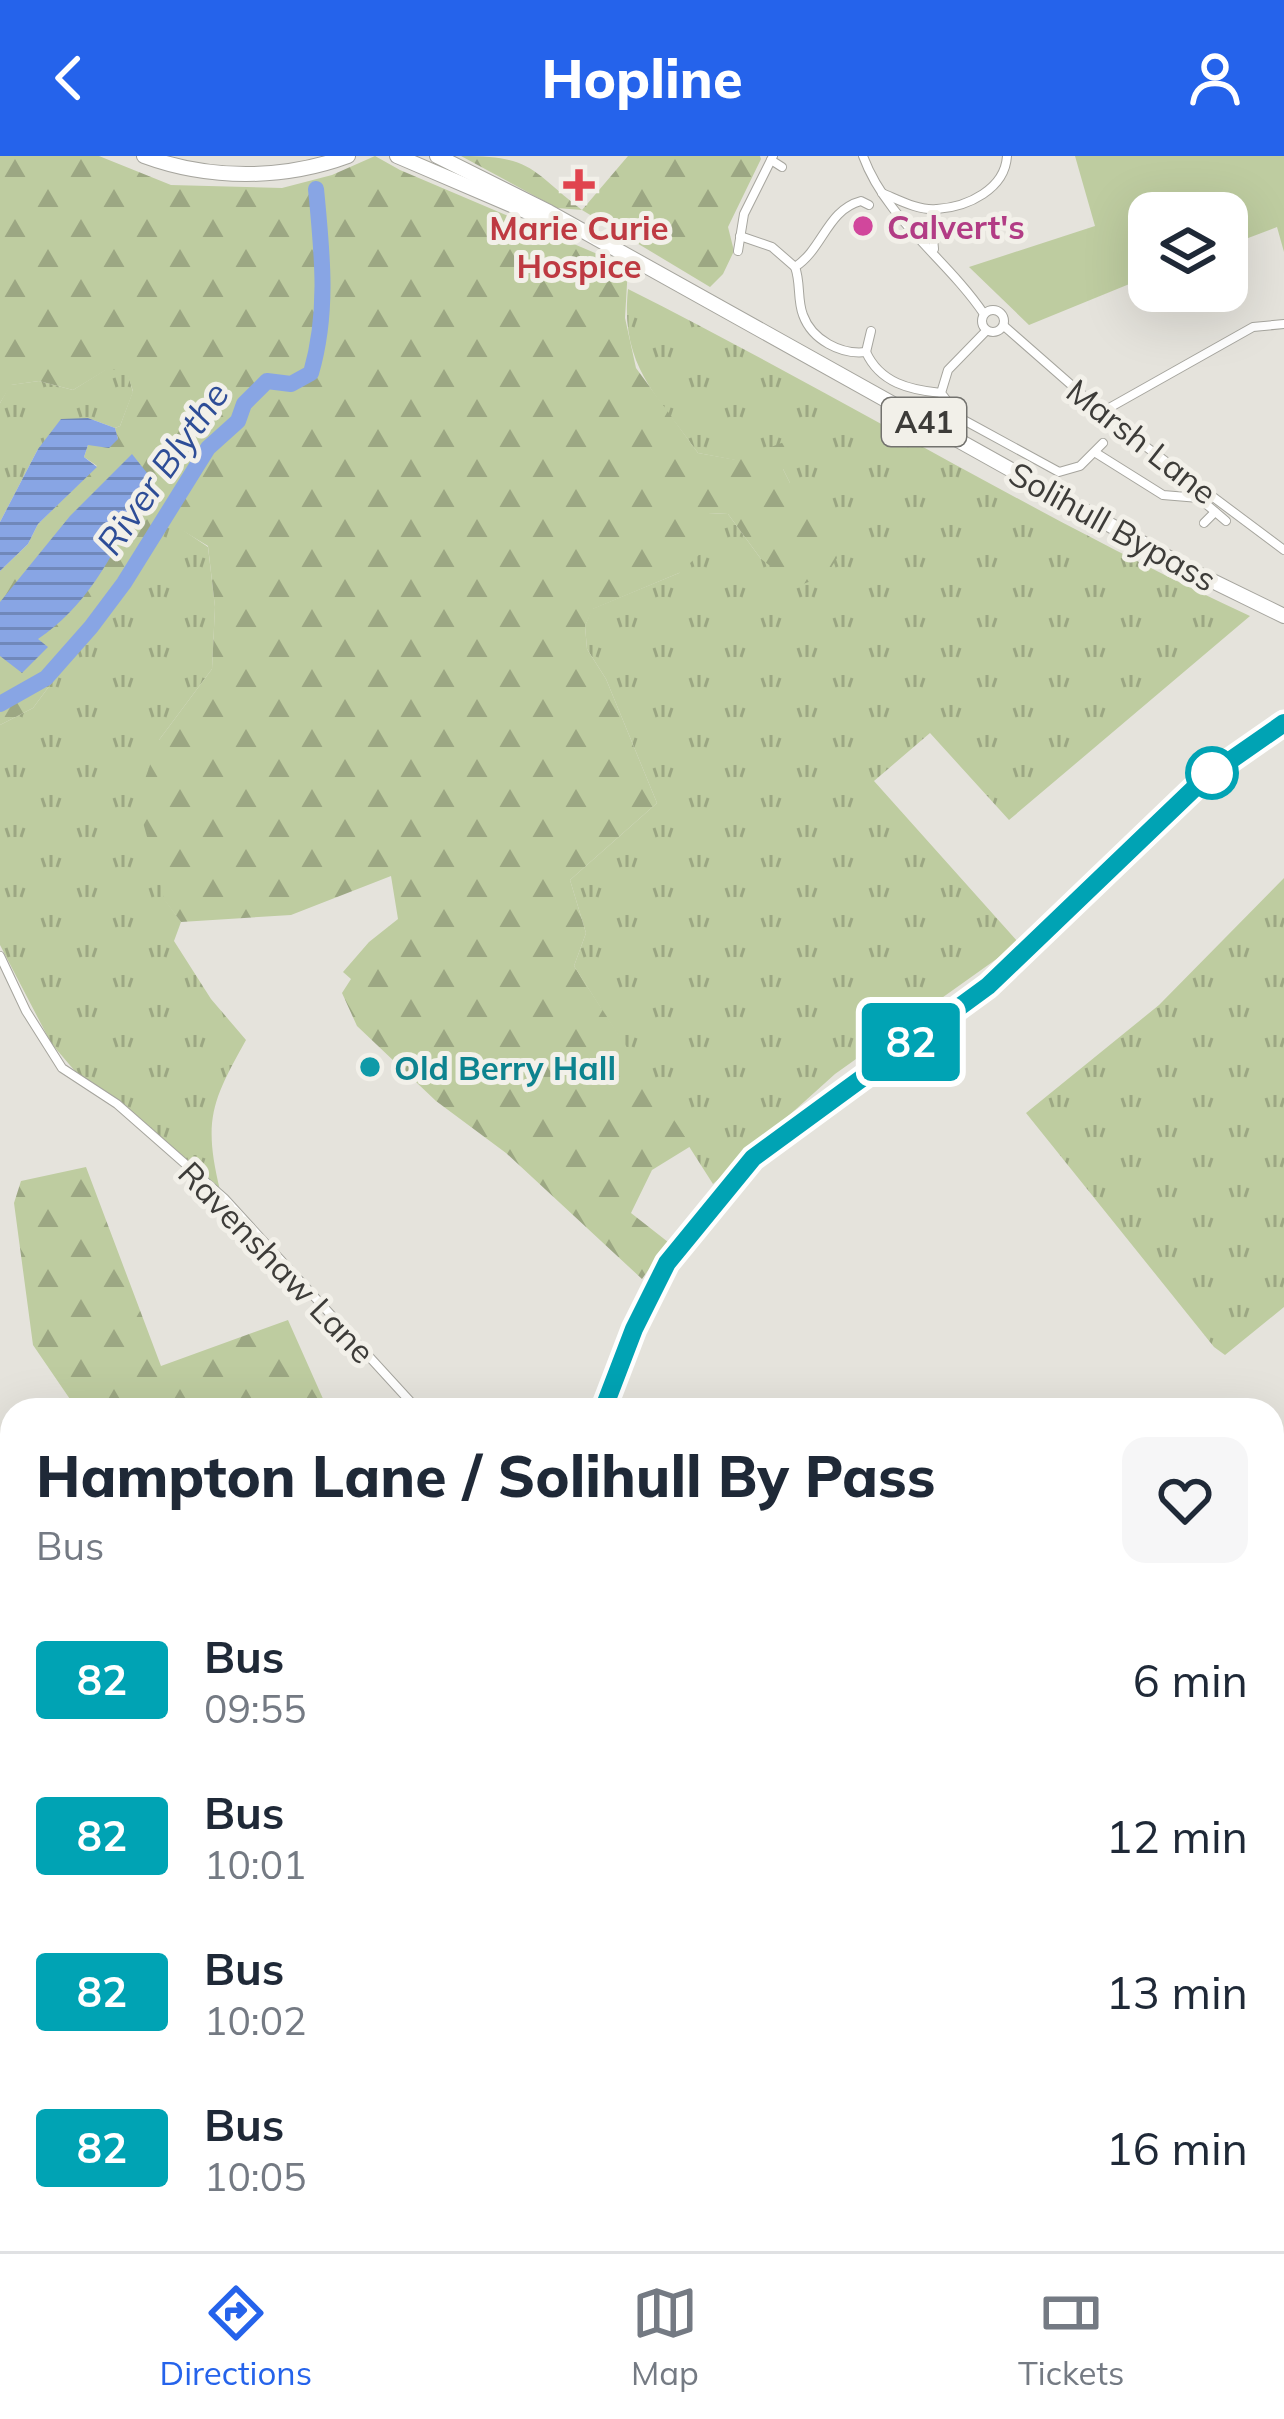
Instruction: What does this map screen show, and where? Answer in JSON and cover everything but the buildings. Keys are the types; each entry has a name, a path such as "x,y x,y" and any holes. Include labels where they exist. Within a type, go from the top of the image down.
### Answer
{"highway":[{"path":"144,156 193,171 248,175 326,164 348,156"},
{"name":"Solihull Bypass","path":"398,156 605,245"},
{"name":"Solihull Bypass","path":"437,156 550,212 1244,597 1284,613"}],"main road":[{"path":"608,1398 640,1315 667,1263 753,1158 988,986 1205,778 1284,723"}],"street":[{"path":"863,156 879,191 964,284 984,314"},
{"path":"879,191 910,205 937,209 984,195 996,185 1007,156"},
{"path":"738,251 744,214 772,158 782,167"},
{"path":"795,266 813,252 839,212 863,198"},
{"path":"934,252 932,228 937,209"},
{"path":"740,236 772,247 795,266 802,312 815,333 841,351 866,352"},
{"path":"984,314 997,310 1005,320 993,333 986,331"},
{"path":"984,314 986,331"},
{"path":"1102,412 1253,327 1284,324"},
{"name":"Marsh Lane","path":"1004,326 1102,412 1284,550"},
{"path":"866,352 871,331"},
{"path":"941,393 948,370 986,331"},
{"path":"866,352 884,376 914,390 941,393 960,418 1059,472 1080,466 1103,443"},
{"path":"1096,453 1158,492 1192,495 1226,521"},
{"path":"1204,523 1215,512"},
{"name":"Ravenshaw Lane","path":"0,956 26,1011 62,1068 117,1104 224,1198 407,1398"}],"green space":[{"path":"0,156 99,156 171,185 282,188 332,175 375,156 628,267 625,318 636,368 698,453 737,460 789,440 798,455 783,469 790,483 816,497 837,558 826,576 797,586 761,559 728,514 709,513 710,545 679,573 593,609 585,626 587,649 606,679 657,803 570,880 586,933 574,966 691,1146 652,1170 631,1213 668,1242 642,1279 506,1153 436,1101 357,1026 342,993 351,979 343,972 398,919 391,876 291,915 181,922 165,901 137,801 159,740 212,669 215,607 208,546 170,523 33,708 0,725 0,571 28,544 38,524 97,466 84,457 88,445 118,439 115,428 120,426 133,391 126,370 106,370 73,390 39,381 11,385 0,403"},
{"path":"461,156 517,162 582,210 557,208"},
{"path":"628,156 761,159 728,227 734,251 723,274 710,287 582,210"},
{"path":"1075,156 1284,156 1284,252 1277,227 1248,238 1248,192 1128,192 1128,285 1029,325 969,267 1095,226"},
{"path":"628,289 1093,538 1250,616 1009,820 930,733 874,781 1019,943 835,1074 713,1184 574,966 586,933 570,880 657,803 606,679 587,649 585,626 592,609 679,573 708,513 728,514 761,559 790,483 783,469 698,453 656,396 636,359 627,316"},
{"path":"105,370 127,370 133,392 120,426 88,418 38,449 0,522 0,403 10,385 39,381 73,390"},
{"path":"171,522 208,547 215,607 212,669 159,740 165,900 181,922 174,941 211,999 246,1040 214,1112 212,1146 220,1190 74,1070 51,1043 0,945 0,725 33,708"},
{"path":"1284,878 1284,1307 1225,1355 1026,1113 1159,1005"},
{"path":"86,1167 161,1366 288,1320 323,1398 69,1398 33,1345 14,1203 21,1181"}],"water":[{"path":"88,418 115,428 118,439 109,448 88,445 84,457 97,467 38,524 28,544 0,571 0,522 38,449 61,419"},
{"path":"132,454 151,478 129,523 91,587 38,639 48,647 22,673 0,656 0,602 70,516"}],"waterway":[{"name":"River Blythe","path":"0,704 46,678 91,627 208,448 238,421 244,404 267,381 291,384 311,373 322,304 316,189"}],"bus line":[{"name":"82","path":"608,1398 634,1329 667,1263 753,1158 988,986 1205,778 1284,723"}],"place":[{"name":"Marie Curie Hospice","path":"579,185"},
{"name":"Calvert's","path":"863,226"},
{"name":"Old Berry Hall","path":"370,1067"}]}
